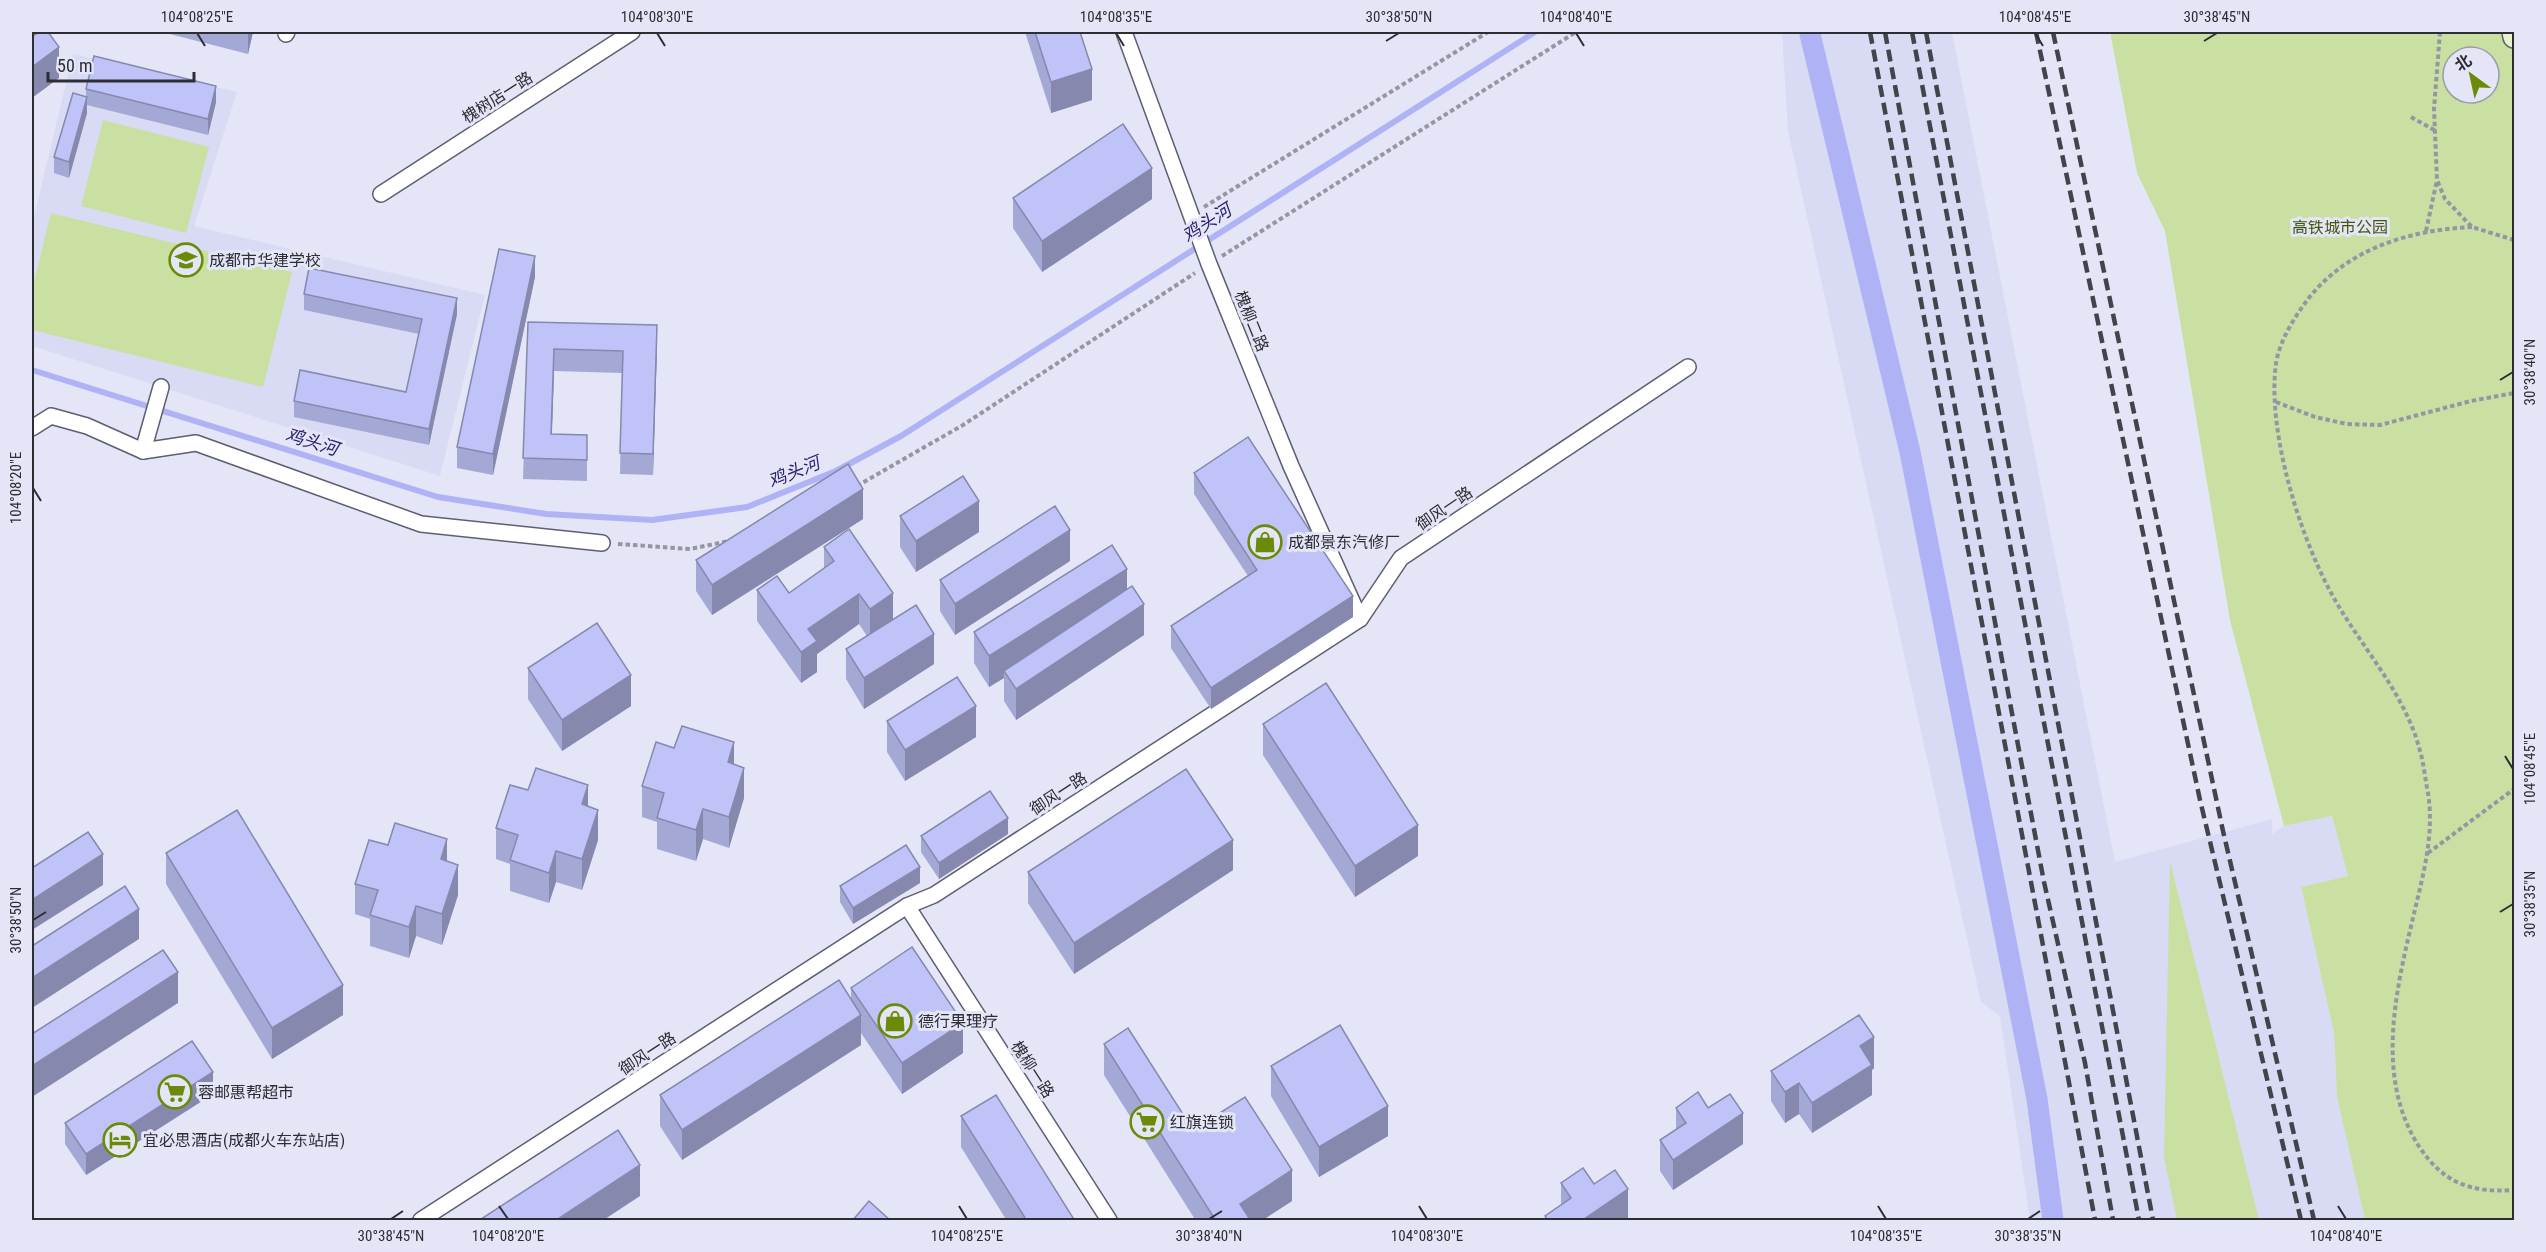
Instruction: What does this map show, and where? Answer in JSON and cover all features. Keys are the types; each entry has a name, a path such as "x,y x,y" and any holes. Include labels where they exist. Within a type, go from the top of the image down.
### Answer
{"street":[{"name":"槐树店一路","path":"381,194 632,32"},
{"name":"槐柳二路","path":"1124,32 1209,264 1291,466 1360,619"},
{"path":"2513,32 2514,37"},
{"name":"御风一路","path":"421,1221 907,906 934,895 1360,619 1401,558 1688,367"},
{"path":"143,451 161,387"},
{"path":"32,428 51,416 87,426 143,451 196,443 421,524 602,543"},
{"name":"槐柳一路","path":"907,906 1109,1221"}],"path":[{"path":"1191,216 1488,32"},
{"path":"851,490 963,425 1209,264 1576,32"},
{"path":"2426,231 2437,180 2434,108 2440,32"},
{"path":"2411,117 2436,131"},
{"path":"2437,180 2445,199 2472,227"},
{"path":"2514,240 2472,227 2426,231 2396,239 2353,258 2322,281 2291,321 2276,362 2276,429 2299,518 2329,589 2397,697 2420,749 2429,800 2428,853 2400,974 2392,1028 2396,1086 2409,1131 2430,1164 2452,1182 2489,1192 2514,1190"},
{"path":"2277,402 2315,417 2347,424 2379,425 2471,401 2514,393"},
{"path":"602,543 690,549 731,541"},
{"path":"2428,853 2514,789"}],"shaded area":[{"path":"1782,32 1952,32 2115,862 2272,819 2272,834 2284,826 2332,816 2348,876 2301,887 2334,1033 2337,1097 2365,1220 2030,1220 2000,1016 1981,1002 1788,131"},
{"name":"成都市华建学校","path":"73,54 237,92 194,226 485,295 440,476 32,346 32,225"}],"green space":[{"name":"高铁城市公园","path":"2110,32 2514,32 2514,1220 2365,1220 2337,1097 2334,1033 2301,887 2348,876 2332,816 2284,826 2230,620 2165,231 2137,173"},
{"path":"103,120 209,147 186,233 81,206"},
{"path":"51,213 292,272 263,387 32,330 32,290"},
{"path":"2170,861 2259,1220 2177,1220 2164,1157"}],"building":[{"path":"39,32 48,32 59,47 32,67 32,37"},
{"path":"1035,32 1080,32 1092,69 1051,82"},
{"path":"94,56 216,86 208,119 86,89"},
{"path":"73,93 87,97 69,162 54,157"},
{"path":"1123,124 1152,168 1042,241 1013,198"},
{"path":"499,249 535,256 493,454 457,447"},
{"path":"309,268 457,298 429,429 294,401 300,370 406,392 422,319 304,294"},
{"path":"528,322 657,325 653,454 620,453 623,351 554,349 551,434 587,435 587,460 523,458"},
{"name":"成都景东汽修厂","path":"1248,437 1353,596 1211,688 1171,626 1257,570 1194,473"},
{"path":"848,464 863,489 712,585 696,560"},
{"path":"963,476 979,501 916,541 900,516"},
{"path":"1055,506 1070,530 955,604 940,580"},
{"path":"849,529 893,593 870,609 859,594 808,629 817,641 801,652 757,590 777,576 789,593 834,561 824,547"},
{"path":"1112,545 1127,569 989,656 974,632"},
{"path":"1132,586 1144,604 1016,689 1004,671"},
{"path":"916,605 934,634 864,678 846,649"},
{"path":"597,623 631,675 562,720 528,668"},
{"path":"957,677 976,706 905,750 887,721"},
{"path":"1326,683 1418,825 1355,866 1263,724"},
{"path":"682,726 734,742 728,762 744,768 729,817 703,809 696,830 657,818 664,793 642,786 656,742 674,748"},
{"path":"536,768 588,785 582,804 598,810 582,859 556,851 549,873 510,860 518,835 496,828 510,785 528,790"},
{"path":"1186,769 1233,840 1074,943 1028,872"},
{"path":"990,791 1008,818 939,863 921,836"},
{"path":"237,810 343,985 272,1028 166,853"},
{"path":"395,823 447,839 441,859 458,865 442,914 416,906 409,927 370,915 378,890 355,884 369,840 388,845"},
{"path":"88,832 103,854 32,900 32,868"},
{"path":"906,845 920,867 853,908 840,886"},
{"path":"125,886 139,909 32,978 32,946"},
{"path":"912,947 963,1023 902,1063 851,988"},
{"path":"163,950 178,972 32,1066 32,1034"},
{"path":"839,980 861,1015 682,1130 660,1095"},
{"path":"1859,1015 1874,1037 1860,1046 1872,1065 1812,1103 1799,1083 1785,1092 1771,1071"},
{"path":"1340,1025 1388,1106 1319,1147 1271,1066"},
{"path":"1128,1028 1193,1130 1245,1097 1292,1170 1240,1204 1251,1221 1216,1221 1104,1044"},
{"path":"192,1041 213,1072 86,1154 65,1123"},
{"path":"1698,1092 1708,1108 1730,1094 1743,1113 1673,1160 1660,1140 1686,1123 1676,1108"},
{"path":"996,1095 1075,1221 1027,1221 961,1116"},
{"path":"618,1130 640,1165 555,1221 478,1221"},
{"path":"1583,1168 1594,1184 1615,1170 1628,1189 1581,1221 1548,1221 1545,1216 1571,1198 1561,1183"},
{"path":"869,1201 891,1221 852,1221"}],"waterway":[{"name":"鸡头河","path":"32,370 438,497 546,514 652,520 747,507 836,471 901,436 1535,32"},
{"path":"1810,34 1910,452 2037,1099 2053,1220"}],"railway":[{"path":"1870,32 2095,1220"},
{"path":"1885,32 2044,882 2085,1063 2113,1220"},
{"path":"1912,32 2139,1220"},
{"path":"1926,32 2153,1220"},
{"path":"2036,32 2200,800 2301,1220"},
{"path":"2053,32 2223,831 2314,1220"}],"place":[{"name":"成都市华建学校","path":"186,260"},
{"name":"成都景东汽修厂","path":"1265,542"},
{"name":"德行果理疗","path":"895,1021"},
{"name":"蓉邮惠帮超市","path":"175,1092"},
{"name":"红旗连锁","path":"1147,1122"},
{"name":"宜必思酒店(成都火车东站店)","path":"120,1140"}]}
